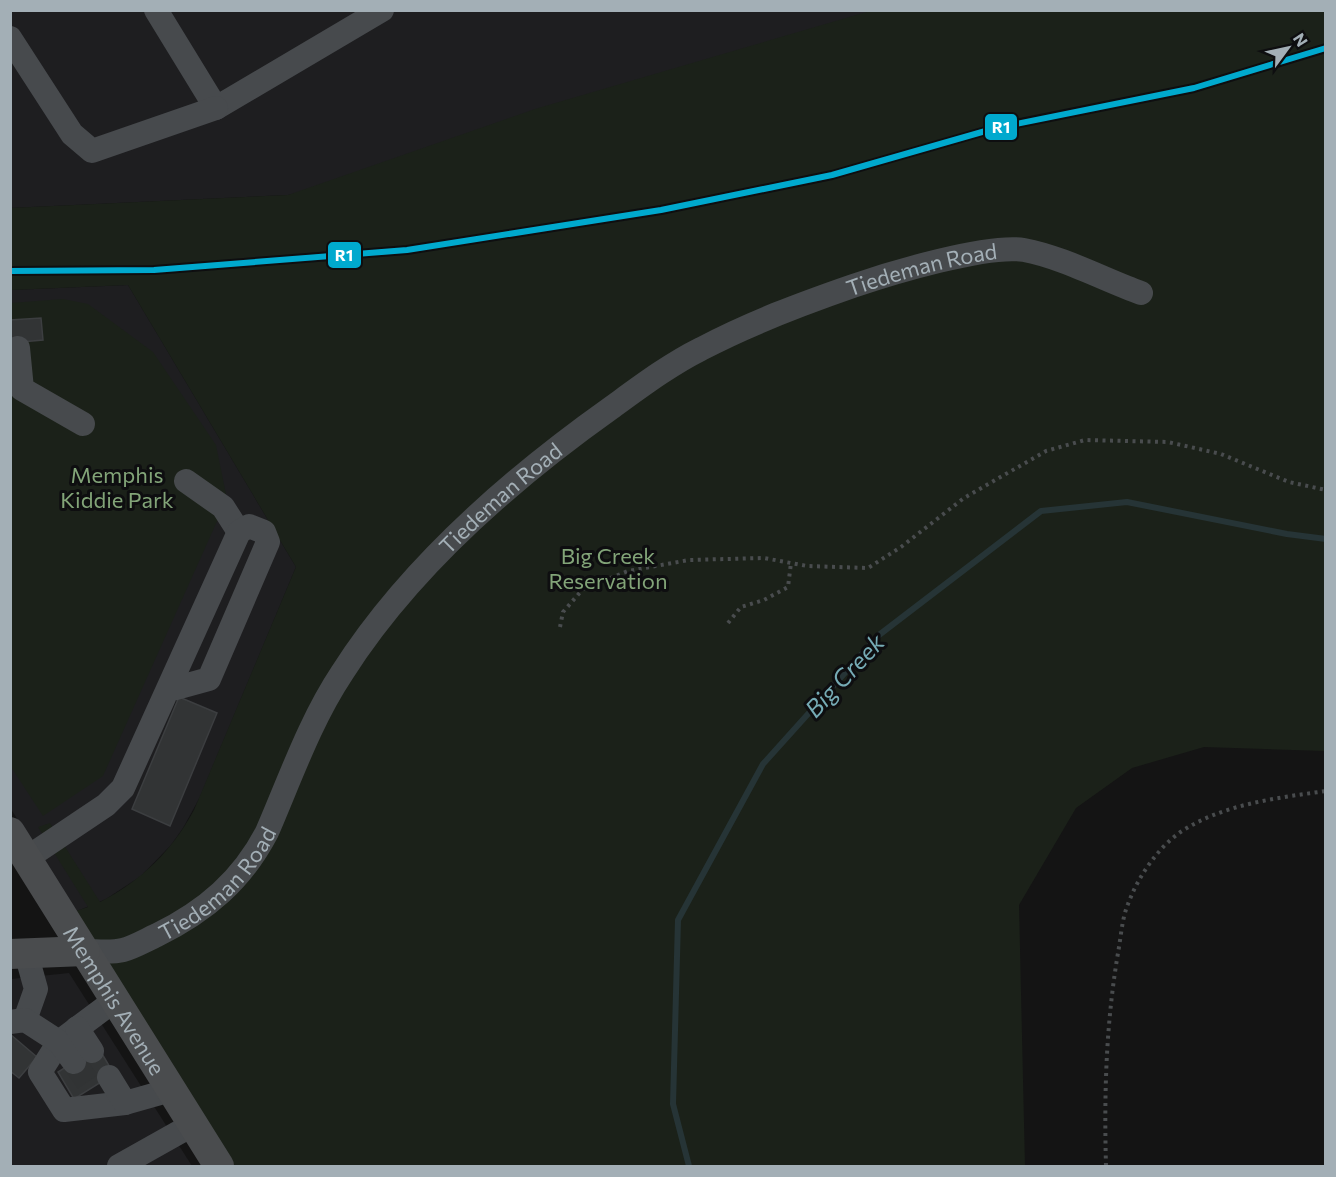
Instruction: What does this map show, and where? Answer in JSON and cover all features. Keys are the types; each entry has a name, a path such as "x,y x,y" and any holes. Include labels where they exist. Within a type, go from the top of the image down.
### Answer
{"main road":[{"name":"Memphis Avenue","path":"10,832 219,1167"},
{"name":"Tiedeman Road","path":"18,954 85,951"}],"street":[{"path":"156,10 216,108"},
{"path":"10,38 72,135 92,151 216,108 382,10"},
{"name":"Tiedeman Road","path":"85,951 122,950 148,939 194,914 235,882 255,855 267,832 340,675 393,604 462,532 537,463 668,368 742,328 825,296 883,276 999,250 1023,250 1047,257 1141,293"},
{"path":"18,348 22,389 83,424"},
{"path":"186,481 223,507 239,532"},
{"path":"27,858 106,805 123,788 239,532 249,526 264,532 268,542 209,679 169,690"},
{"path":"18,954 36,989 22,997 18,1021 68,1035 83,1056"},
{"path":"114,1000 68,1035 40,1072 64,1110 108,1093 171,1090"},
{"path":"118,1167 192,1125"}],"path":[{"path":"561,627 563,612 583,589 628,571 688,560 764,558 791,563 868,568 901,547 964,498 1046,451 1085,440 1168,442 1221,454 1289,482 1326,490"},
{"path":"728,623 741,607 764,600 788,587 791,563"},
{"path":"1106,1167 1104,1091 1109,1007 1127,905 1140,878 1159,852 1180,833 1204,818 1228,809 1326,791"}],"shaded area":[{"path":"1082,10 288,195 11,208 10,11"},
{"name":"Memphis Kiddie Park","path":"128,285 296,567 200,797 183,828 171,845 141,876 106,899 75,912 11,809 11,290"},
{"path":"69,973 192,1166 11,1166 11,979"}],"green space":[{"name":"Big Creek Reservation","path":"870,11 1325,11 1325,751 1204,747 1132,768 1076,808 1019,905 1025,1166 219,1166 61,916 88,907 38,827 50,823 100,902 129,885 154,864 176,839 194,810 296,567 128,285 11,290 10,208 288,195 535,109"},
{"name":"Memphis Kiddie Park","path":"63,299 88,304 153,352 216,445 227,499 103,776 43,816 11,767 11,303"}],"building":[{"path":"41,318 43,340 10,343 10,320"},
{"path":"179,697 217,713 170,826 132,809"},
{"path":"10,1034 37,1057 19,1078 10,1071"},
{"path":"98,1047 114,1074 74,1099 58,1072"}],"waterway":[{"name":"Big Creek","path":"689,1166 673,1104 678,920 763,764 879,635 1041,511 1127,502 1287,534 1326,539"}],"tunnel":[{"path":"74,1062 92,1088"}],"transit line":[{"name":"R1","path":"10,271 154,270 407,250 661,210 832,175 996,128 1194,88 1326,48"}]}
